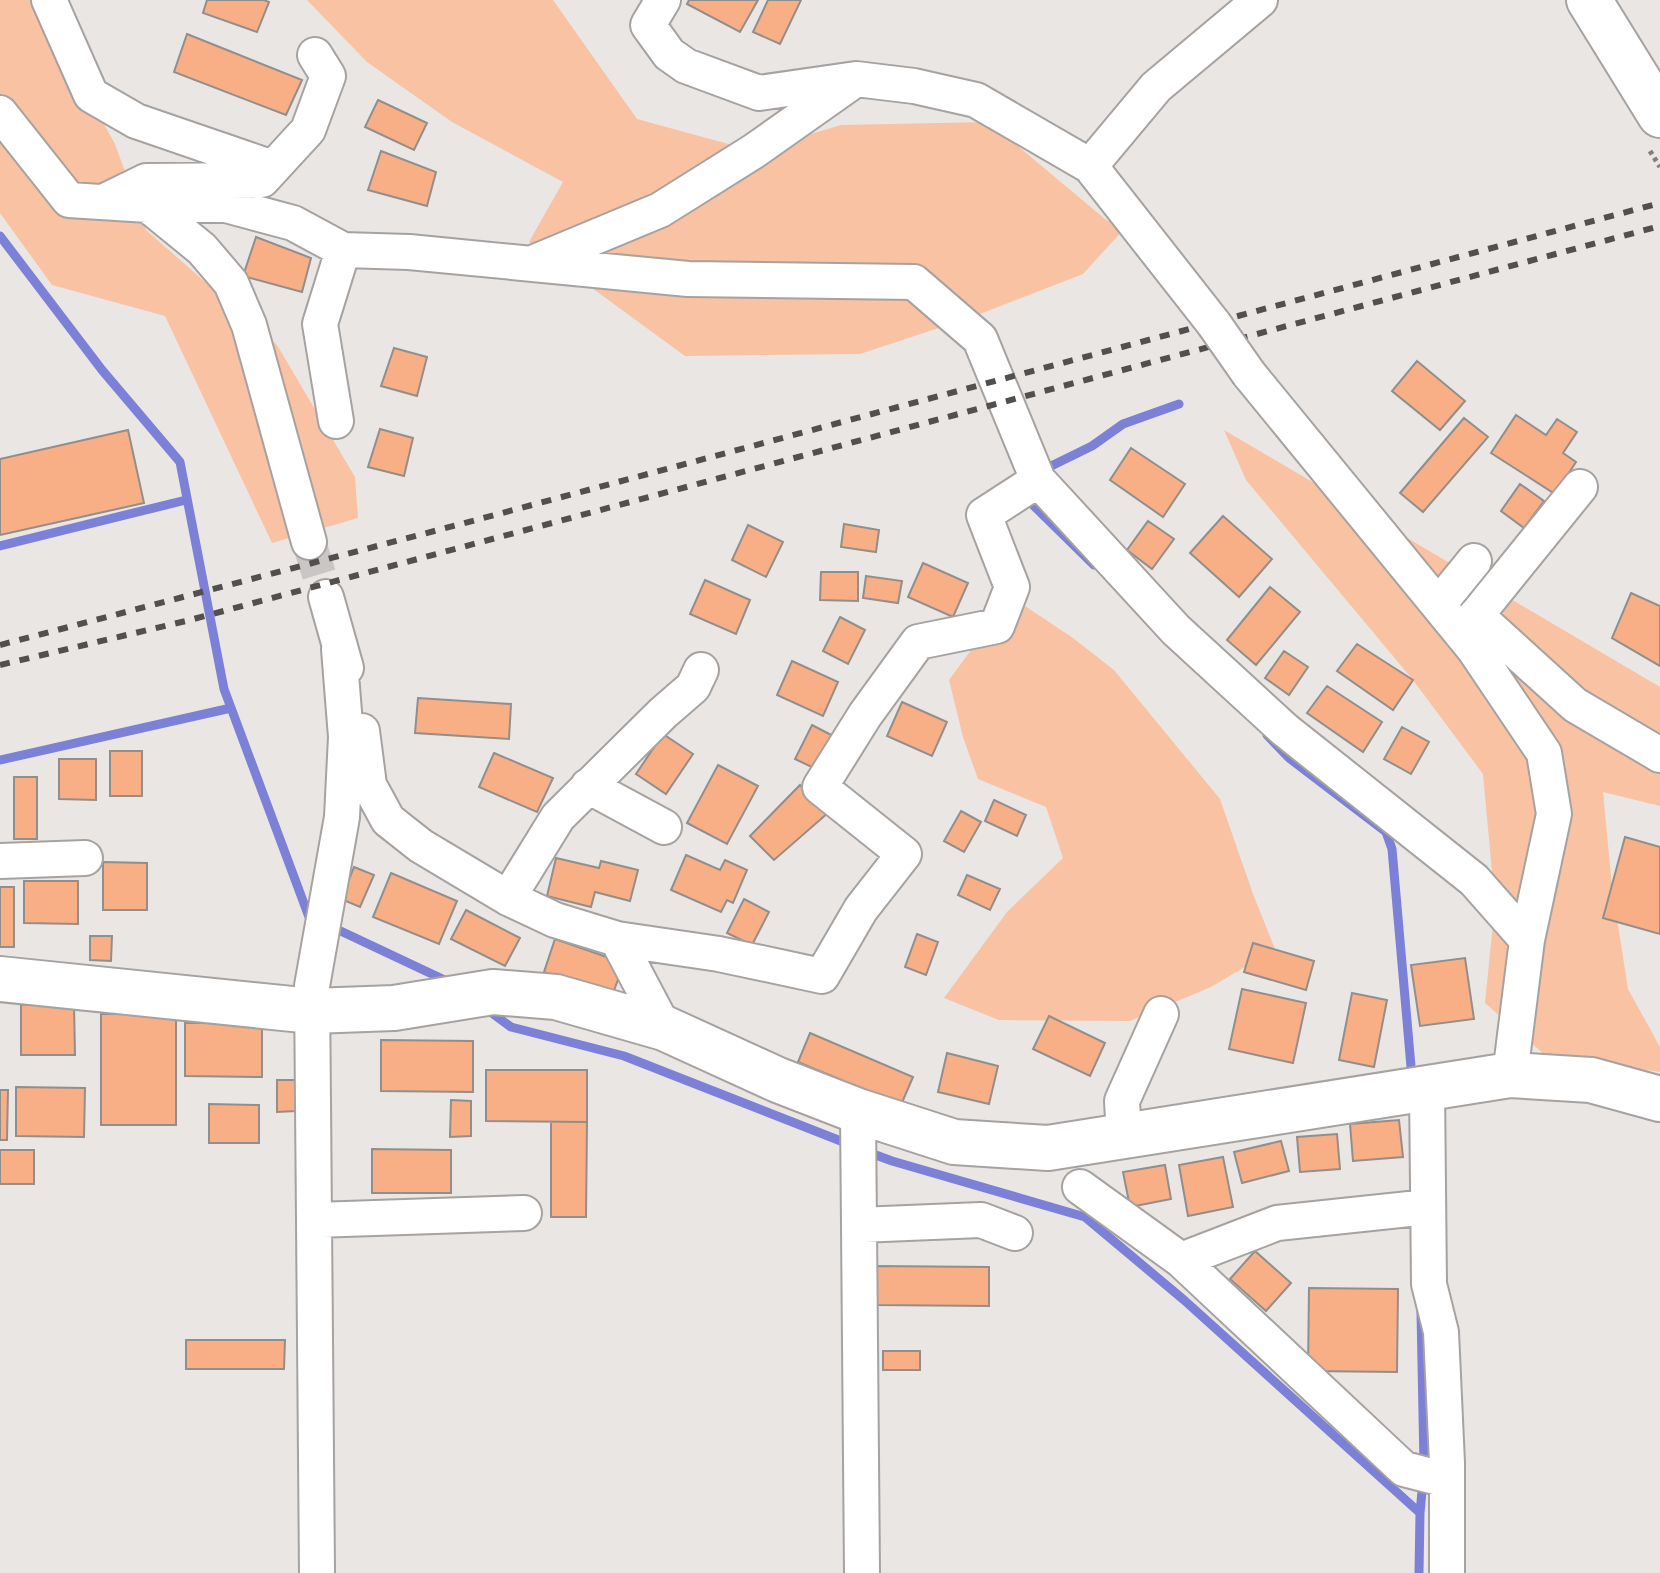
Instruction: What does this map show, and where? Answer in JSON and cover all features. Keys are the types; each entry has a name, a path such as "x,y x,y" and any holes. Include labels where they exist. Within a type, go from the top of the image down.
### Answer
{"street":[{"path":"49,0 91,95 136,121 273,168"},
{"path":"663,0 648,25 669,54 686,66 759,93 856,79 914,86 976,100 1090,166 1174,271 1249,374 1439,604 1575,705 1660,755"},
{"path":"1090,166 1156,87 1260,0"},
{"path":"1589,0 1660,115"},
{"path":"101,202 146,181 262,180 308,130 328,76 315,55"},
{"path":"531,264 660,210 754,151 856,79"},
{"path":"0,113 69,200 148,205 226,205 293,223 343,250 409,252 688,279 914,282 980,339 1031,476 1176,630 1285,730 1474,880 1527,940"},
{"path":"148,205 202,249 231,283 249,325 309,542"},
{"path":"336,421 320,324 343,250"},
{"path":"326,597 339,649 357,699 369,785 388,820 421,846 508,898 555,920 617,939 719,954 822,976 861,909 904,854 820,787 865,715 918,642 997,626 1012,587 984,515 1031,476"},
{"path":"1469,624 1580,487"},
{"path":"1439,604 1474,561"},
{"path":"1469,624 1544,753 1554,814 1527,940 1510,1075"},
{"path":"317,1573 312,986 342,817 346,737 339,649"},
{"path":"508,898 558,817 693,687 701,670"},
{"path":"588,786 664,827"},
{"path":"0,861 85,858"},
{"path":"617,939 664,1028"},
{"path":"0,979 312,1011 394,1008 493,992 556,997 664,1028 858,1118 954,1142 1048,1148 1510,1075 1591,1080 1660,1099"},
{"path":"1124,1137 1122,1101 1161,1014"},
{"path":"1414,1090 1417,1208 1429,1284 1441,1332 1447,1573"},
{"path":"858,1118 862,1573"},
{"path":"1080,1187 1181,1260 1404,1469 1445,1480"},
{"path":"1181,1260 1277,1223 1417,1208"},
{"path":"315,1220 524,1213"},
{"path":"859,1225 981,1220 1015,1233"}],"shaded area":[{"path":"0,0 35,0 115,144 146,230 277,345 355,477 358,518 272,543 165,316 52,285 0,213"},
{"path":"307,0 553,0 637,119 754,151 841,125 989,122 1105,219 1123,230 1083,274 972,317 860,354 685,356 529,242 563,182 452,122 367,62"},
{"path":"1224,430 1660,687 1660,806 1603,792 1612,887 1628,989 1660,1047 1660,1072 1544,1054 1485,1003 1495,904 1483,774 1413,680 1246,480"},
{"path":"1019,602 1114,670 1220,799 1275,949 1211,987 1130,1021 999,1020 944,998 1007,912 1063,858 1046,807 978,779 963,737 949,680 977,642"}],"building":[{"path":"207,0 269,2 257,32 203,13"},
{"path":"689,0 758,0 740,32 687,4"},
{"path":"768,0 801,0 780,44 753,32"},
{"path":"187,34 302,80 286,115 174,72"},
{"path":"378,100 427,123 414,150 365,127"},
{"path":"381,151 436,172 427,206 368,190"},
{"path":"256,237 311,258 302,292 243,276"},
{"path":"394,348 427,357 417,396 381,386"},
{"path":"1417,361 1465,401 1440,430 1392,391"},
{"path":"1516,415 1546,435 1557,419 1577,432 1563,453 1576,462 1555,494 1491,453"},
{"path":"1464,418 1488,437 1423,512 1400,493"},
{"path":"380,429 413,438 404,476 368,467"},
{"path":"128,430 144,503 0,535 0,459"},
{"path":"1131,448 1185,484 1163,517 1110,480"},
{"path":"1520,484 1544,501 1524,528 1501,511"},
{"path":"1223,516 1272,559 1239,597 1190,553"},
{"path":"1148,521 1174,539 1152,569 1127,550"},
{"path":"844,524 879,530 876,552 841,547"},
{"path":"748,525 783,542 766,577 732,560"},
{"path":"923,563 968,583 953,617 908,597"},
{"path":"821,572 858,572 858,601 820,600"},
{"path":"866,576 902,581 898,603 863,598"},
{"path":"705,580 750,600 736,634 690,614"},
{"path":"1270,587 1300,612 1256,665 1227,640"},
{"path":"1631,593 1660,606 1660,666 1612,638"},
{"path":"840,617 865,630 848,664 823,651"},
{"path":"1357,644 1413,680 1393,710 1337,671"},
{"path":"1284,651 1308,667 1289,695 1265,678"},
{"path":"792,661 838,682 823,716 777,695"},
{"path":"1327,686 1382,722 1363,752 1307,713"},
{"path":"418,698 511,704 509,739 415,733"},
{"path":"902,702 947,722 932,756 887,736"},
{"path":"812,725 837,738 820,771 795,759"},
{"path":"1402,727 1429,742 1411,774 1384,759"},
{"path":"663,734 693,754 666,794 636,774"},
{"path":"110,751 142,751 142,796 110,796"},
{"path":"494,753 553,778 537,812 479,787"},
{"path":"59,759 96,759 96,800 59,799"},
{"path":"718,765 758,786 727,844 687,823"},
{"path":"14,777 37,777 37,839 14,839"},
{"path":"800,785 829,812 774,860 750,836"},
{"path":"994,800 1026,815 1017,836 985,821"},
{"path":"961,811 981,822 964,852 944,841"},
{"path":"1625,837 1660,847 1660,934 1603,918"},
{"path":"686,855 720,870 725,860 747,870 733,903 727,900 721,912 671,890"},
{"path":"556,858 599,868 601,861 638,870 630,901 595,892 591,907 547,896"},
{"path":"103,862 147,863 147,910 103,910"},
{"path":"354,867 374,875 360,907 341,899"},
{"path":"391,873 457,901 439,944 373,917"},
{"path":"967,875 1000,889 990,910 958,895"},
{"path":"24,881 78,881 78,924 24,923"},
{"path":"0,887 14,887 14,947 0,947"},
{"path":"744,899 769,912 752,945 727,933"},
{"path":"466,910 520,938 505,966 451,939"},
{"path":"917,934 938,942 926,975 905,967"},
{"path":"90,936 112,936 111,961 90,960"},
{"path":"555,939 624,963 612,996 544,972"},
{"path":"1253,943 1314,961 1306,990 1244,972"},
{"path":"1465,958 1474,1019 1420,1026 1411,965"},
{"path":"1242,989 1306,1003 1293,1063 1229,1049"},
{"path":"1352,993 1387,1000 1374,1067 1339,1060"},
{"path":"21,1005 74,1005 75,1055 21,1055"},
{"path":"101,1014 176,1014 176,1125 101,1125"},
{"path":"1049,1016 1105,1043 1090,1076 1033,1049"},
{"path":"185,1023 262,1023 262,1077 185,1076"},
{"path":"810,1033 913,1077 901,1105 798,1062"},
{"path":"381,1040 473,1041 473,1092 381,1091"},
{"path":"947,1053 998,1066 989,1104 938,1092"},
{"path":"486,1070 587,1070 587,1122 486,1121"},
{"path":"277,1080 297,1080 296,1111 277,1112"},
{"path":"16,1087 85,1088 84,1137 16,1136"},
{"path":"0,1090 8,1090 7,1140 0,1140"},
{"path":"451,1100 471,1101 471,1136 450,1137"},
{"path":"209,1104 259,1105 259,1143 209,1143"},
{"path":"1399,1120 1403,1157 1353,1161 1350,1124"},
{"path":"551,1122 587,1122 586,1217 551,1217"},
{"path":"1337,1134 1340,1169 1300,1172 1297,1137"},
{"path":"1281,1141 1289,1171 1242,1183 1234,1152"},
{"path":"372,1149 451,1150 451,1193 372,1193"},
{"path":"0,1150 34,1150 34,1184 0,1184"},
{"path":"1223,1157 1233,1207 1188,1216 1179,1165"},
{"path":"1165,1165 1171,1199 1130,1207 1123,1172"},
{"path":"1255,1251 1291,1283 1266,1311 1230,1279"},
{"path":"875,1266 989,1267 989,1306 875,1305"},
{"path":"1309,1288 1398,1289 1397,1372 1308,1371"},
{"path":"186,1340 285,1340 284,1369 186,1369"},
{"path":"883,1351 920,1351 920,1370 883,1370"}],"waterway":[{"path":"0,236 102,370 180,462 224,689 309,917 316,920"},
{"path":"1043,470 1092,446 1123,424 1179,404"},
{"path":"1028,495 1032,504 1094,565"},
{"path":"0,546 186,500"},
{"path":"0,760 231,708"},
{"path":"1267,735 1289,758 1386,832 1392,849 1412,1078"},
{"path":"330,926 451,983"},
{"path":"485,1008 511,1027 624,1056 851,1145"},
{"path":"865,1151 1085,1217 1184,1300 1420,1513 1419,1573"},
{"path":"1421,1312 1424,1465"},
{"path":"1420,1513 1423,1480"}],"tunnel":[{"path":"309,542 326,597"}],"railway":[{"path":"0,645 1660,203"},
{"path":"0,665 190,620 1660,226"}]}
